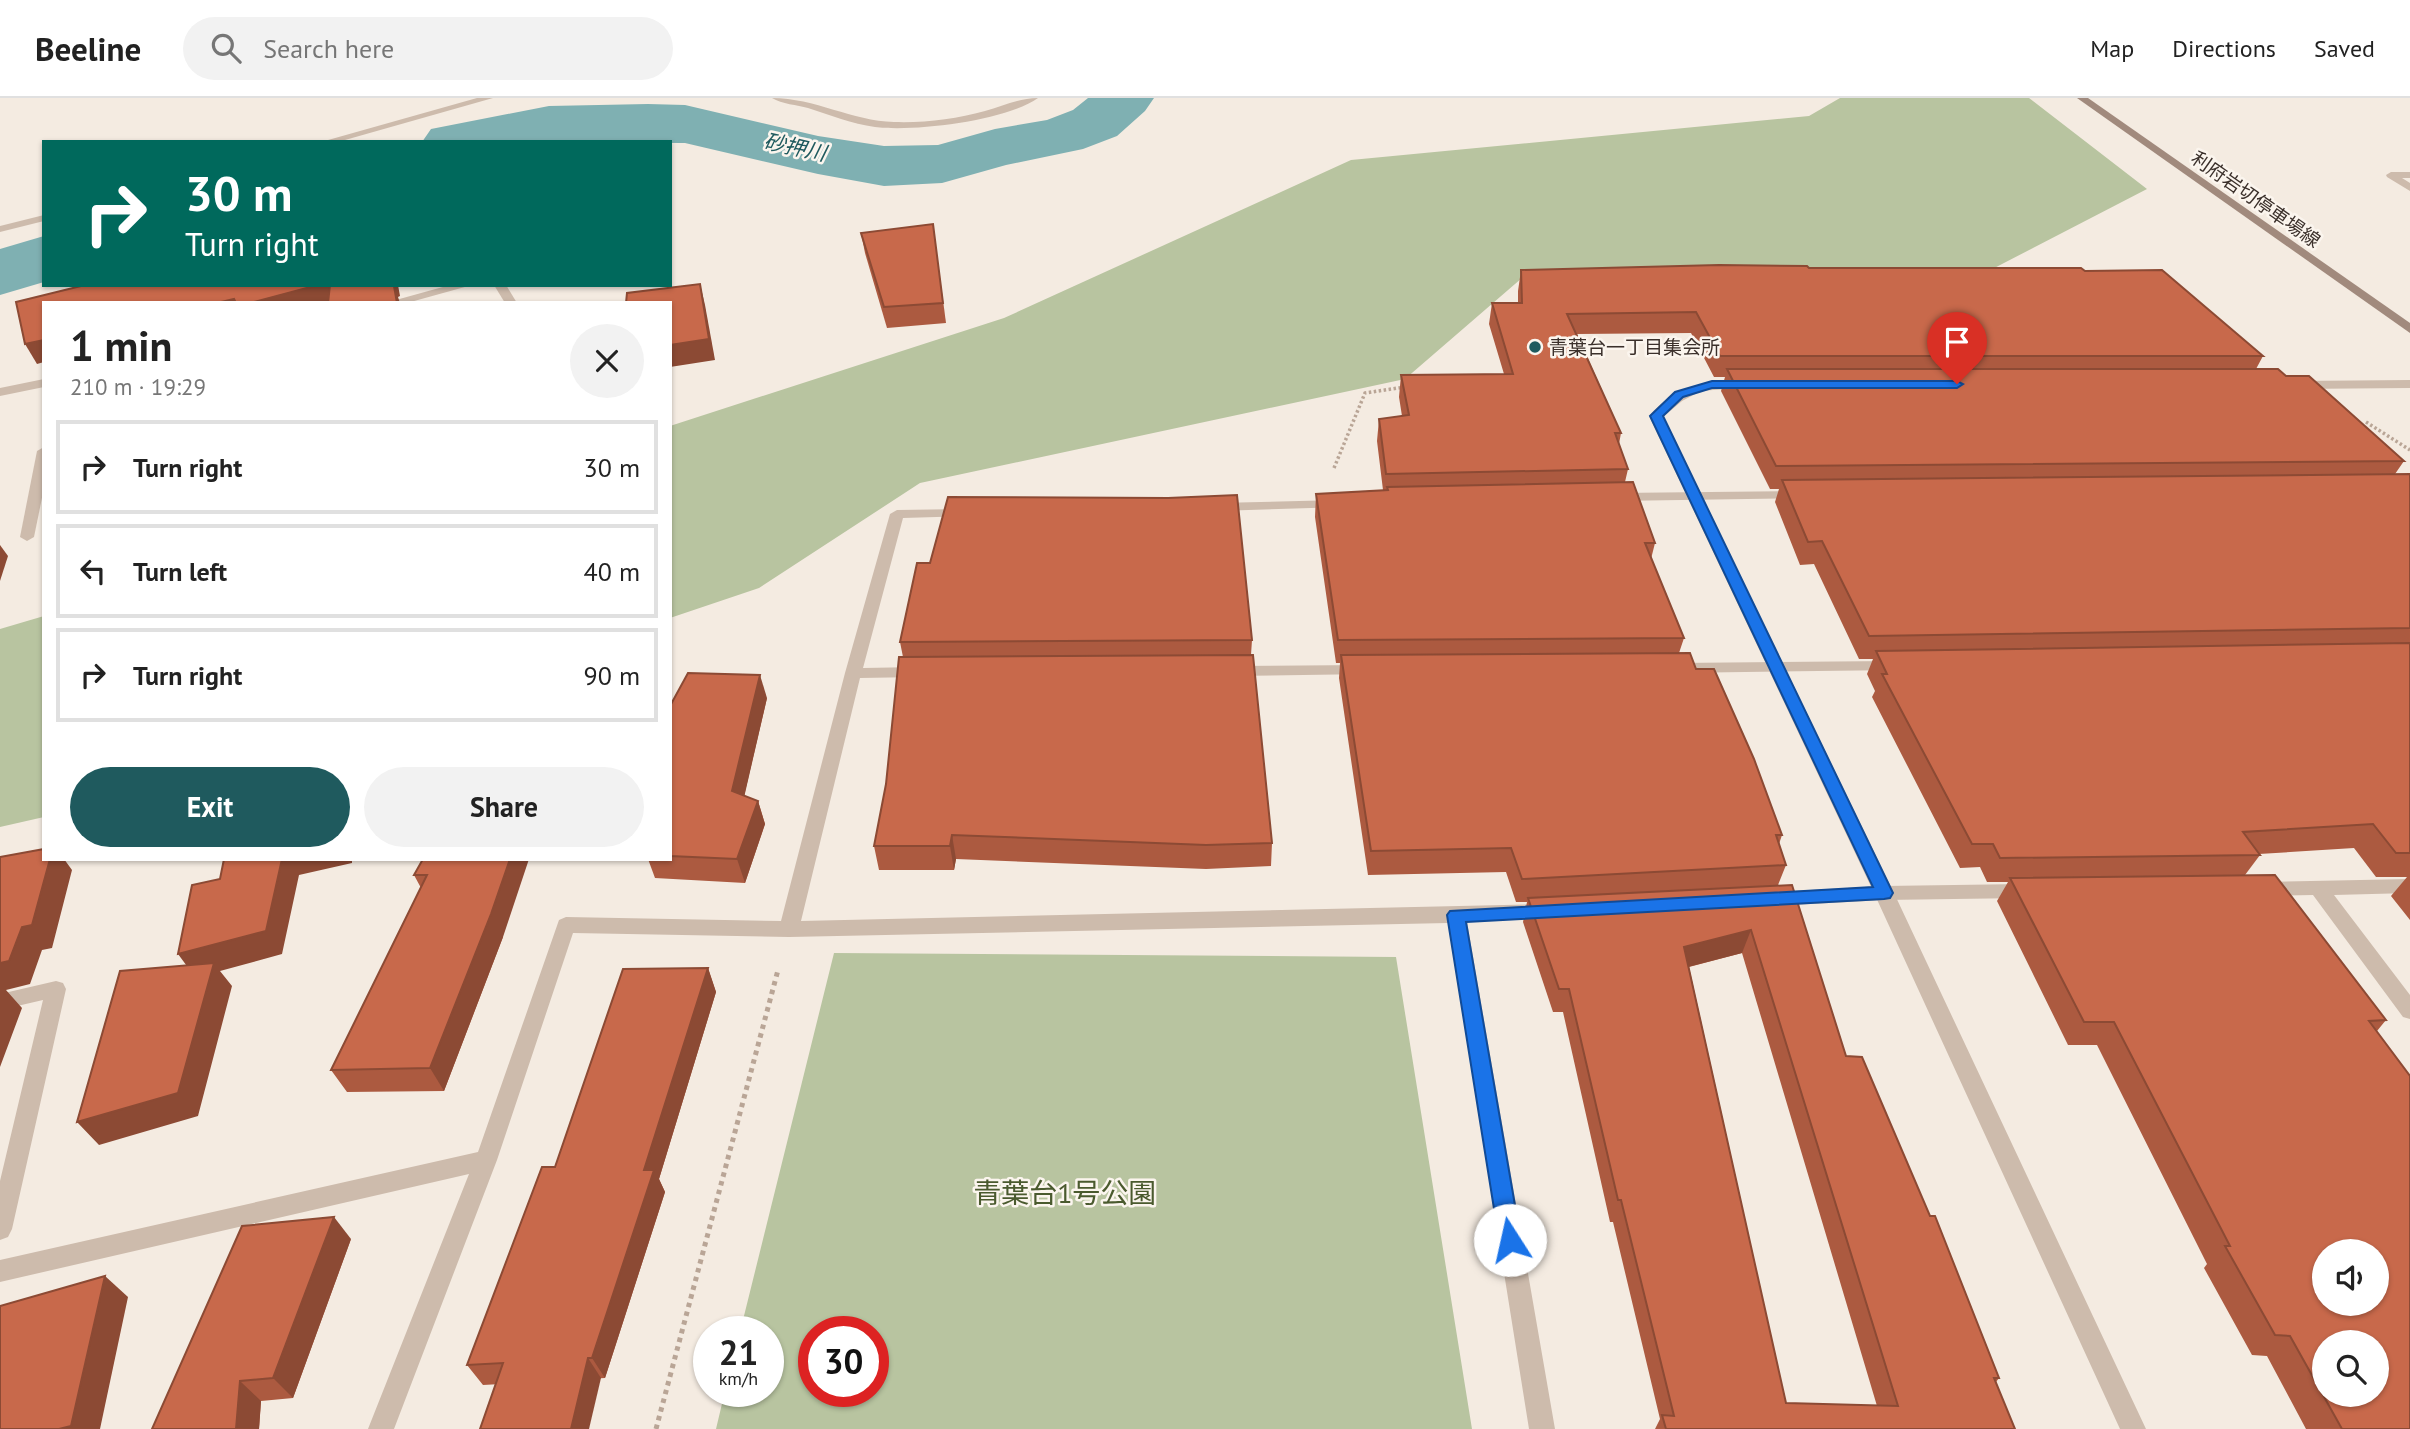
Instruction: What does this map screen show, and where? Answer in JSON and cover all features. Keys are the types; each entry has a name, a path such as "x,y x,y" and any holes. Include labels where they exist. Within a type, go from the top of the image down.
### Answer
{"main road":[{"name":"利府岩切停車場線","path":"2082,98 2410,329"}],"street":[{"path":"333,140 488,98"},
{"path":"777,98 822,107 841,116 875,124 912,126 962,118 1017,105 1033,98"},
{"path":"2410,175 2392,175 2410,188"},
{"path":"0,229 42,218"},
{"path":"399,301 458,287"},
{"path":"0,392 42,383"},
{"path":"1767,384 1712,384 1679,395 1656,416 1884,893 2133,1429"},
{"path":"2282,385 2410,384"},
{"path":"27,537 42,461"},
{"path":"1597,498 1819,495"},
{"path":"1197,507 1361,503"},
{"path":"789,929 853,673 897,514 979,512"},
{"path":"1664,668 1914,666"},
{"path":"1217,671 1385,670"},
{"path":"853,673 937,672"},
{"path":"2237,889 2410,886"},
{"path":"2318,888 2410,1011"},
{"path":"1746,900 1884,893 2047,891"},
{"path":"381,1429 486,1160 566,925 789,929 1456,915 1566,910"},
{"path":"1456,915 1542,1429"},
{"path":"0,1002 56,989 0,1229"},
{"path":"0,1270 486,1160"}],"path":[{"path":"1320,504 1365,393 1410,386"},
{"path":"656,1429 789,929"}],"green space":[{"path":"1840,98 2029,98 2147,189 1975,278 1530,271 1405,379 920,483 759,588 672,617 672,425 1004,318 1351,160 1809,116"},
{"path":"42,617 42,817 0,827 0,629"},
{"name":"青葉台1号公園","path":"834,953 1396,957 1472,1429 716,1429 721,1407 784,1407 784,1316 744,1316"}],"building":[{"path":"933,224 943,303 884,307 861,233"},
{"path":"1719,265 2162,270 2263,356 1720,356 1696,312 1567,314 1621,433 1615,433 1628,469 1386,474 1379,419 1409,415 1401,375 1513,374 1492,303 1522,303 1521,270"},
{"path":"700,284 709,339 672,345 672,301 626,301 627,293"},
{"path":"77,287 310,287 258,301 42,301 42,340 25,344 16,302"},
{"path":"330,287 394,287 397,301 328,301"},
{"path":"1727,369 2278,369 2286,376 2309,376 2404,461 1776,466"},
{"path":"2410,474 2410,628 1869,636 1822,541 1808,542 1782,480"},
{"path":"1633,482 1655,543 1645,543 1684,638 1338,640 1316,494 1388,490 1387,487"},
{"path":"1237,495 1252,640 900,642 917,563 930,563 948,497 1168,498"},
{"path":"2410,643 2410,853 2396,853 2373,824 2243,832 2260,855 2000,858 1993,844 1972,844 1882,674 1887,674 1876,651"},
{"path":"1690,653 1696,669 1714,669 1754,759 1782,835 1776,835 1786,865 1522,879 1511,848 1371,851 1341,655"},
{"path":"1253,655 1272,843 1206,845 952,835 950,846 874,846 886,784 899,657"},
{"path":"688,673 760,675 732,791 758,801 737,859 672,856 672,702"},
{"path":"42,849 42,861 49,861 32,925 22,927 9,961 0,963 0,857"},
{"path":"224,861 282,861 266,931 178,954 192,885 220,879"},
{"path":"422,861 509,861 430,1068 331,1070 427,875 414,875"},
{"path":"2275,875 2386,1020 2369,1021 2410,1076 2410,1429 2342,1429 2330,1407 2389,1407 2389,1330 2312,1330 2312,1375 2290,1336 2275,1335 2225,1246 2230,1246 2114,1022 2084,1022 2010,878"},
{"path":"1792,885 1846,1056 1862,1057 1930,1216 1935,1216 1999,1378 1994,1378 2015,1429 1666,1429 1662,1415 1674,1416 1621,1200 1618,1200 1569,989 1559,989 1528,898","holes":["1751,930 1898,1406 1786,1403 1684,947"]},
{"path":"214,963 178,1093 77,1122 120,971"},
{"path":"708,968 644,1170 654,1170 592,1358 588,1358 571,1429 480,1429 503,1363 467,1365 542,1167 555,1167 623,969"},
{"path":"334,1217 273,1378 240,1381 236,1429 152,1429 242,1226"},
{"path":"105,1276 71,1426 59,1429 0,1429 0,1306"}],"waterway":[{"name":"砂押川","path":"464,140 549,125 648,122 685,124 818,155 884,166 942,164 995,148 1061,136 1095,123 1124,98"},
{"name":"砂押川","path":"0,273 42,259"}],"place":[{"name":"青葉台一丁目集会所","path":"1535,347"}],"route":[{"path":"1510,1240 1456,915 1884,893 1656,416 1679,395 1712,384 1957,384"}]}
